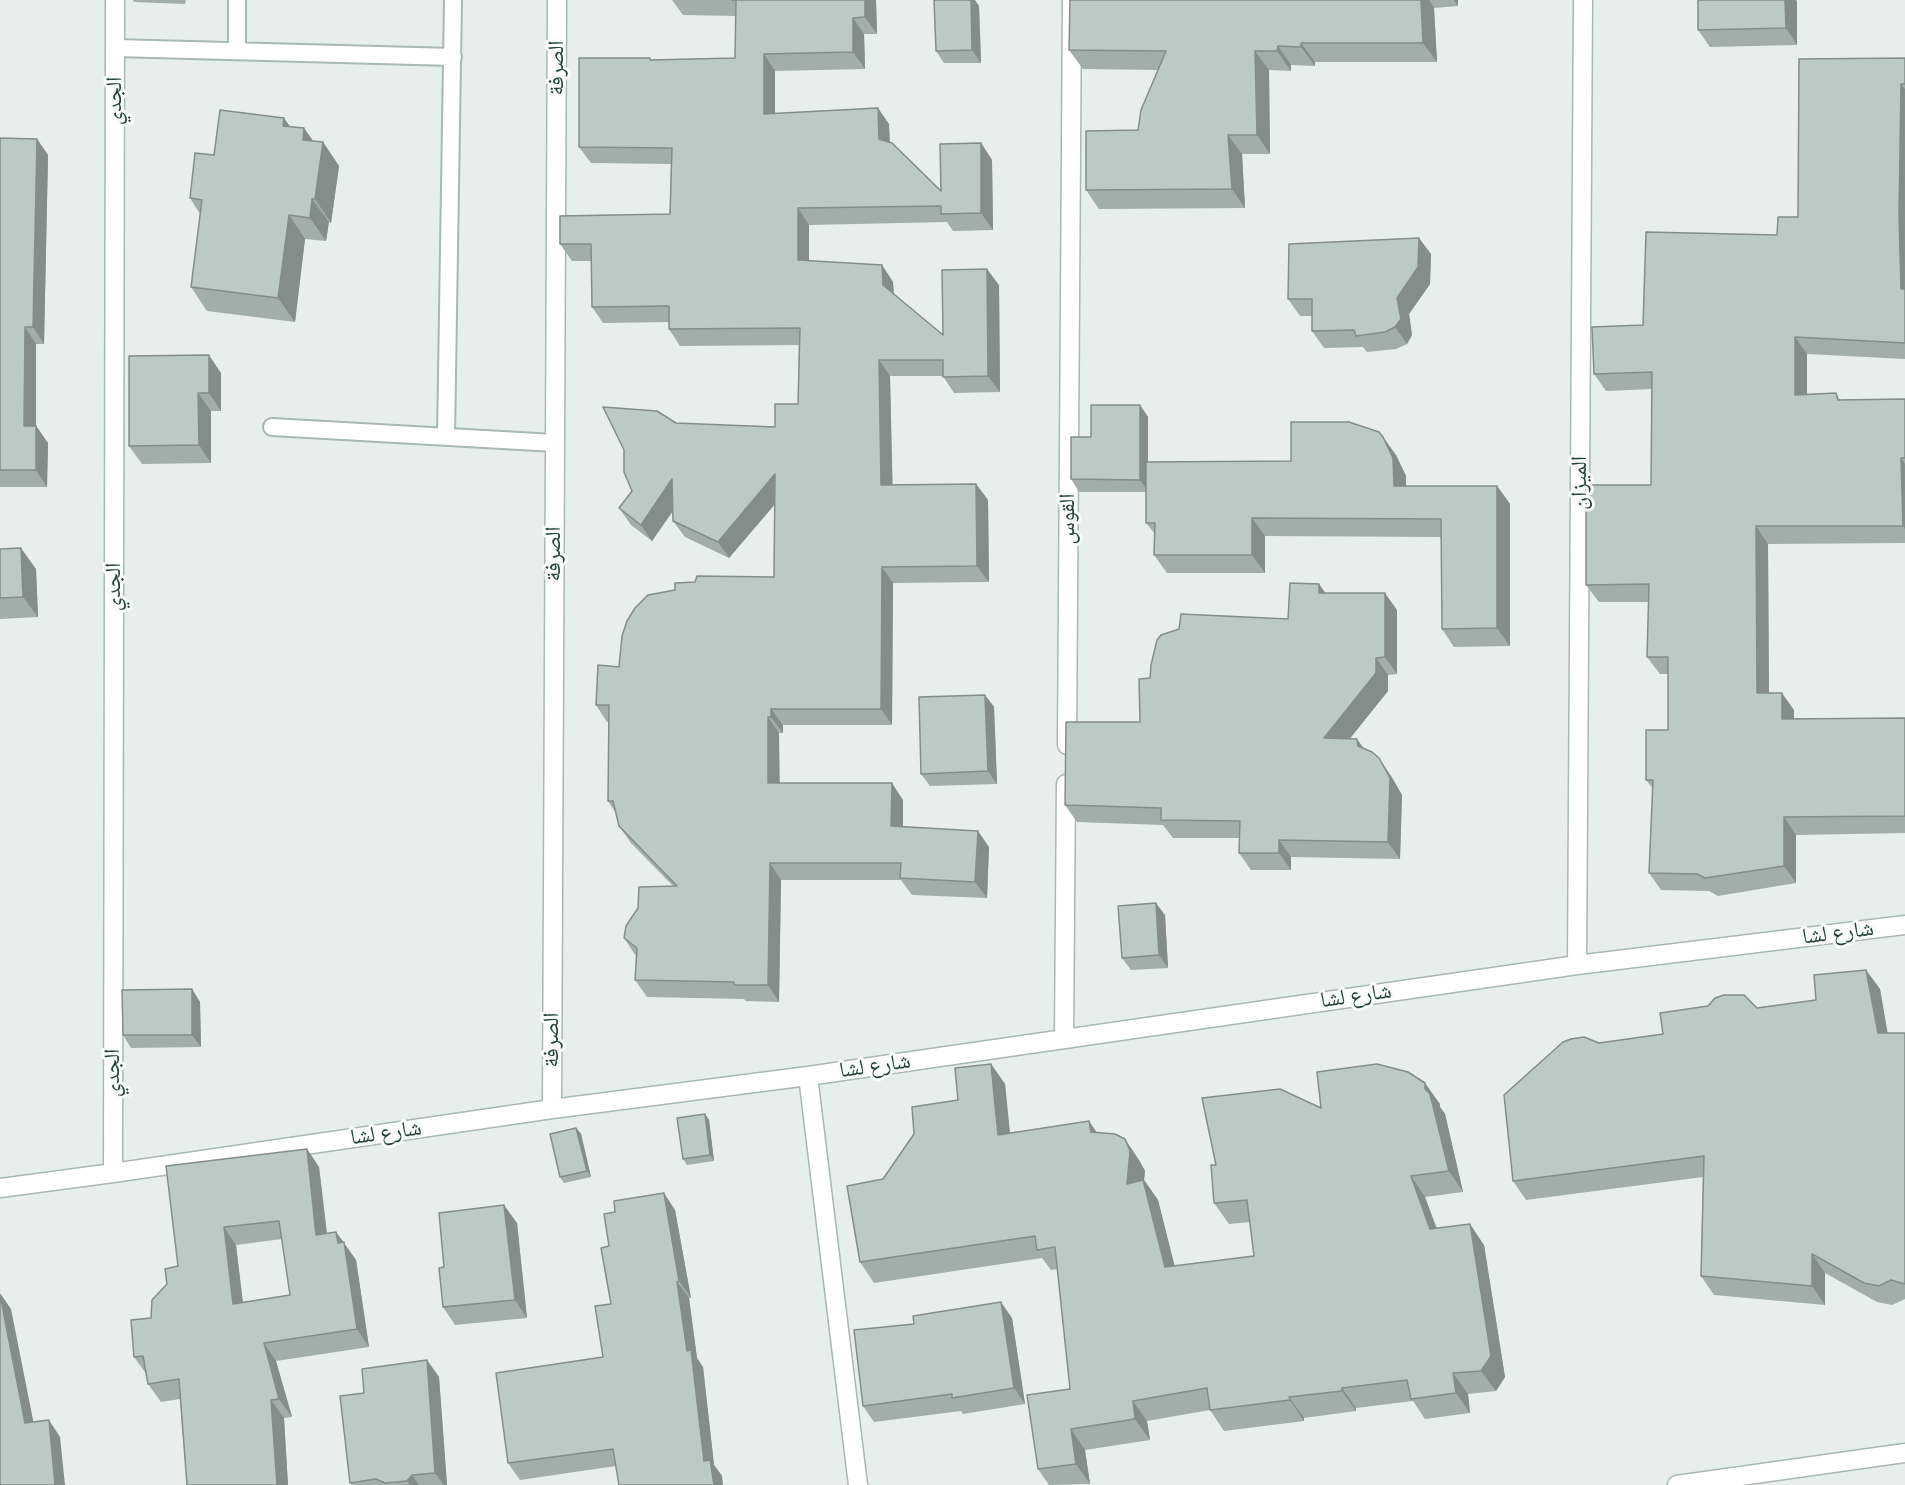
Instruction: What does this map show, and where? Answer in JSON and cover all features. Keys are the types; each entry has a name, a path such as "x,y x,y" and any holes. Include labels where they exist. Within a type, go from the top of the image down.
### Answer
{"street":[{"name":"الجدي","path":"113,1173 115,0"},
{"name":"الصرفة","path":"552,1109 557,0"},
{"name":"القوس","path":"1064,1038 1072,0"},
{"name":"الميزان","path":"1576,965 1583,0"},
{"name":"شارع لشا","path":"0,1188 552,1109 808,1076 1576,965 1905,925"},
{"name":"شارع لشا","path":"808,1076 858,1485"},
{"path":"1677,1485 1905,1453"}],"lane":[{"path":"237,0 237,51"},
{"path":"446,437 453,0"},
{"path":"115,48 453,57"},
{"path":"272,427 555,443"}],"building":[{"path":"736,0 865,0 865,17 853,18 853,52 764,54 764,114 878,108 879,139 892,143 941,191 940,144 981,143 981,213 941,214 941,206 798,208 798,260 882,265 883,285 943,335 942,270 987,269 988,376 943,377 943,360 879,360 881,485 976,484 977,566 882,567 881,709 771,709 771,717 768,717 768,783 892,783 891,826 978,831 975,882 900,878 901,863 770,863 768,985 635,980 637,948 624,938 626,926 638,908 639,887 677,886 619,826 613,801 608,801 609,705 596,705 598,665 619,667 622,636 627,621 635,608 648,595 675,590 675,583 695,582 697,576 774,577 775,474 718,542 673,521 672,479 641,525 619,508 632,491 624,472 624,450 603,407 657,411 676,423 775,427 775,404 798,404 800,328 669,329 669,306 592,307 591,244 560,244 560,216 670,214 672,148 579,147 579,58 650,58 650,60 735,58"},
{"path":"934,0 971,0 972,50 936,51"},
{"path":"1070,0 1421,0 1423,43 1301,43 1301,47 1278,46 1277,51 1255,51 1257,135 1228,135 1232,189 1086,190 1086,131 1138,130 1141,110 1166,51 1069,50"},
{"path":"1698,0 1785,0 1786,28 1698,30"},
{"path":"1905,58 1905,84 1901,84 1899,216 1901,289 1905,289 1905,343 1795,337 1795,395 1836,393 1838,400 1905,399 1905,458 1901,458 1903,526 1756,526 1757,693 1782,693 1782,719 1905,718 1905,816 1784,817 1784,866 1705,878 1697,874 1649,873 1653,780 1646,780 1646,730 1668,730 1668,657 1647,657 1649,584 1586,585 1586,485 1651,485 1652,372 1594,374 1592,327 1643,325 1646,232 1777,235 1778,217 1798,217 1799,59"},
{"path":"220,110 284,118 283,126 304,128 303,140 323,142 310,218 289,215 278,298 191,287 202,200 190,198 195,153 214,155"},
{"path":"0,138 37,139 33,327 25,327 24,426 36,426 36,470 0,470"},
{"path":"1419,238 1418,267 1397,298 1401,319 1395,327 1385,332 1356,336 1354,330 1312,331 1312,299 1288,299 1289,244"},
{"path":"209,355 209,393 198,393 199,445 129,446 129,356"},
{"path":"1091,405 1140,405 1140,480 1071,479 1071,437 1091,437"},
{"path":"1291,422 1349,422 1379,432 1393,458 1394,486 1497,486 1497,628 1442,629 1441,519 1252,518 1252,555 1154,555 1155,523 1146,523 1146,462 1291,461"},
{"path":"21,548 23,597 0,598 0,549"},
{"path":"1290,583 1319,584 1319,593 1385,593 1385,657 1376,658 1376,673 1324,738 1357,739 1358,746 1379,758 1390,778 1388,842 1279,840 1279,853 1239,853 1240,821 1161,820 1161,808 1065,805 1066,722 1140,722 1139,679 1150,678 1157,640 1161,635 1179,629 1181,614 1288,619"},
{"path":"985,695 988,771 921,774 919,697"},
{"path":"1156,903 1159,955 1122,958 1118,906"},
{"path":"1866,970 1878,1033 1905,1033 1905,1284 1891,1280 1879,1286 1864,1283 1812,1254 1812,1286 1701,1276 1704,1156 1513,1181 1504,1095 1563,1042 1584,1037 1599,1043 1663,1034 1660,1013 1708,1006 1715,998 1724,995 1744,995 1757,1008 1816,1000 1814,975"},
{"path":"192,989 192,1035 123,1035 122,990"},
{"path":"991,1064 998,1135 1089,1121 1091,1132 1115,1134 1125,1139 1130,1151 1127,1184 1143,1180 1165,1267 1254,1256 1247,1200 1214,1203 1211,1165 1216,1165 1202,1098 1280,1089 1321,1108 1317,1072 1377,1064 1408,1072 1425,1083 1425,1089 1430,1094 1449,1171 1411,1176 1430,1229 1470,1224 1491,1356 1481,1371 1453,1373 1456,1393 1411,1399 1407,1380 1289,1397 1290,1400 1210,1410 1207,1388 1133,1401 1135,1419 1071,1429 1076,1464 1038,1469 1027,1395 1070,1389 1055,1247 1037,1250 1035,1236 860,1262 847,1186 883,1179 914,1134 912,1107 958,1100 955,1068"},
{"path":"705,1114 710,1155 683,1159 677,1118"},
{"path":"576,1128 587,1171 560,1177 550,1134"},
{"path":"307,1149 316,1235 336,1232 338,1243 344,1242 357,1329 264,1343 279,1399 271,1400 277,1485 187,1485 179,1379 148,1384 143,1356 134,1357 131,1320 151,1318 152,1300 167,1284 165,1269 178,1266 166,1166","holes":["279,1221 290,1295 233,1304 224,1227"]},
{"path":"664,1193 679,1281 677,1282 687,1351 691,1350 704,1461 710,1460 714,1485 619,1485 613,1449 508,1463 496,1373 603,1357 595,1306 611,1304 601,1248 609,1246 604,1214 615,1212 614,1201"},
{"path":"504,1205 515,1300 443,1307 439,1268 444,1267 439,1213"},
{"path":"0,1295 25,1423 49,1420 55,1485 0,1485"},
{"path":"1001,1302 1014,1388 952,1398 952,1394 863,1406 854,1330 914,1324 913,1316"},
{"path":"427,1360 435,1473 412,1475 407,1481 385,1483 376,1479 350,1483 340,1396 364,1393 362,1369"}]}
